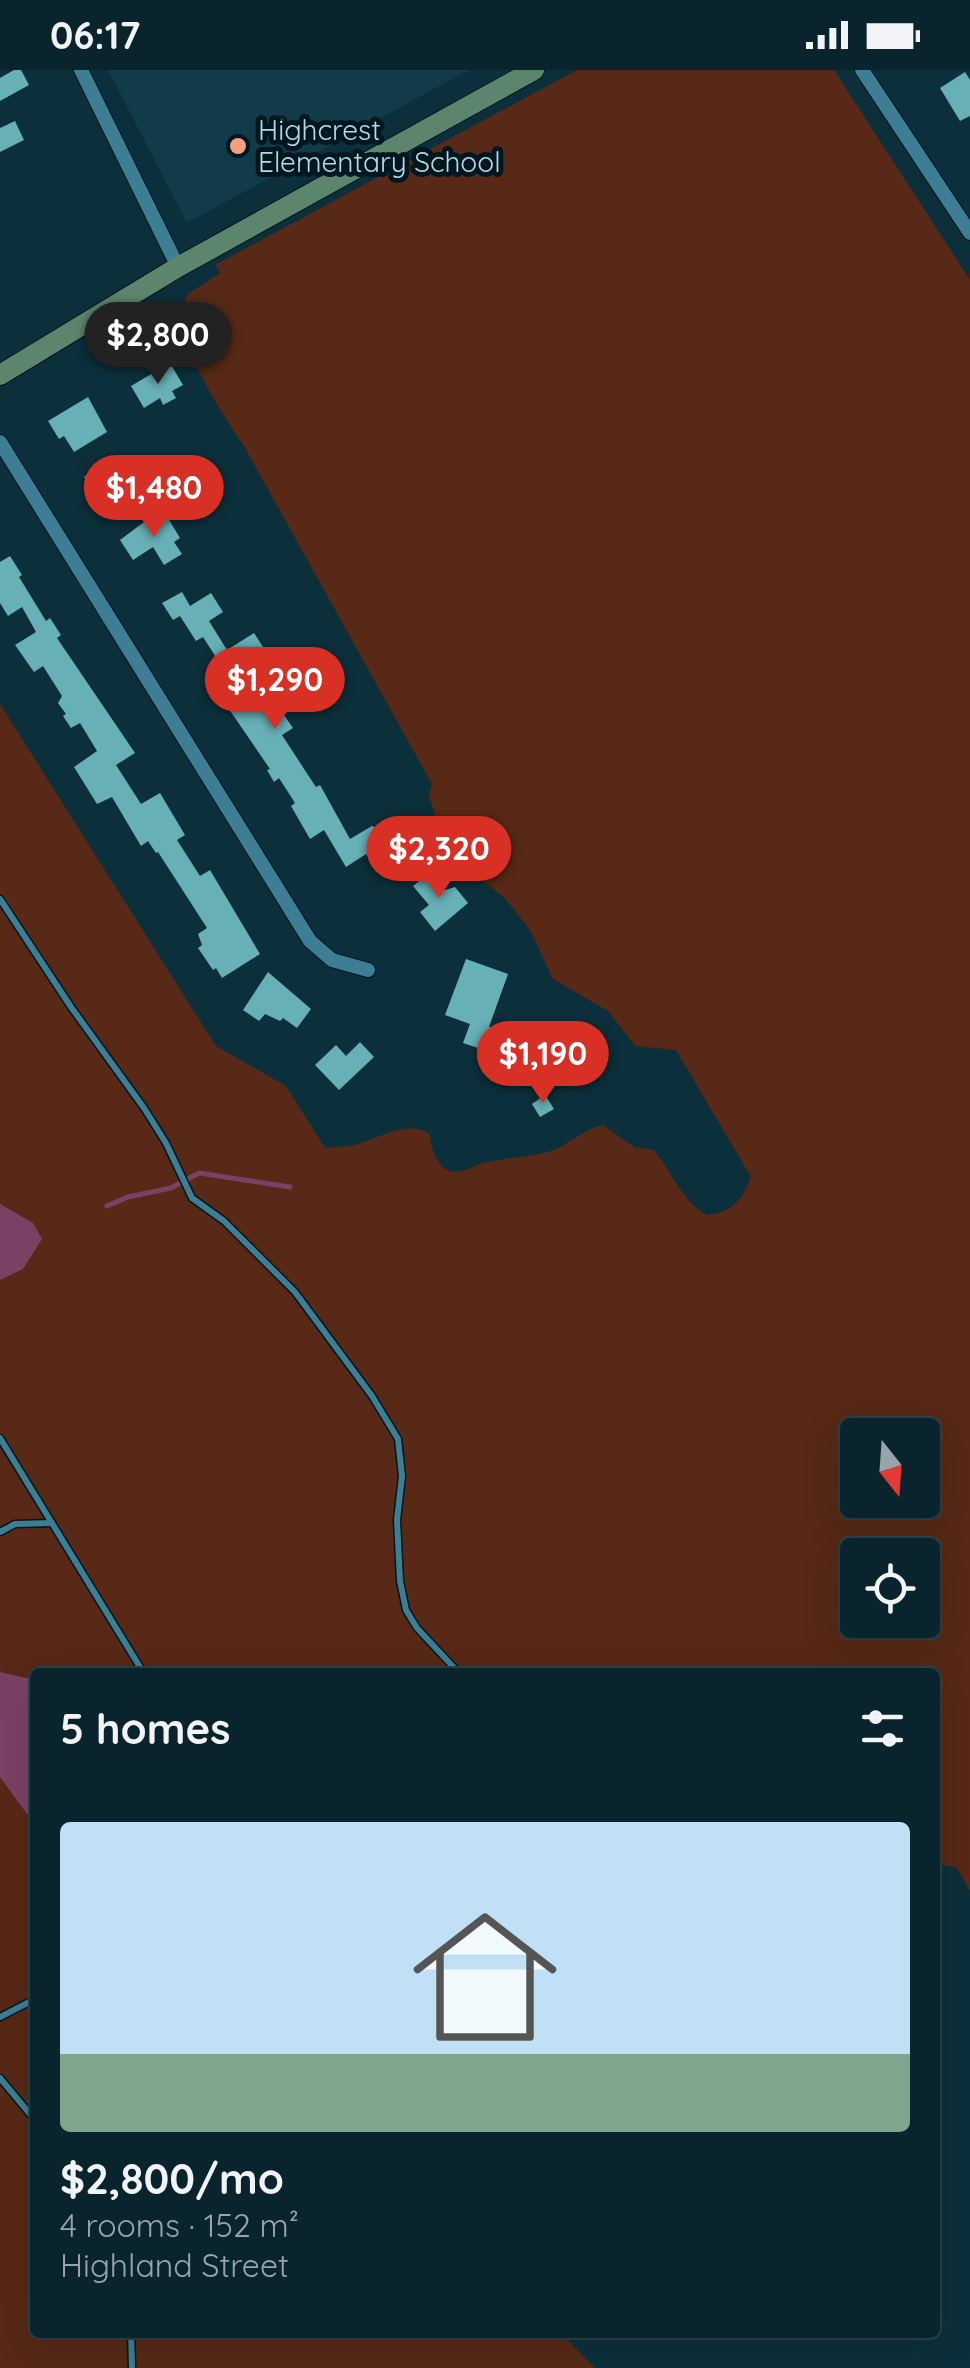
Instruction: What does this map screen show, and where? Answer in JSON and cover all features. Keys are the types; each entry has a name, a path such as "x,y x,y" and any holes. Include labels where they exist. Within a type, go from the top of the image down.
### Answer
{"street":[{"path":"81,70 178,267"},
{"path":"0,375 178,267 534,70"},
{"path":"862,70 970,234"},
{"path":"0,442 310,942 332,960 368,970"}],"lane":[{"path":"0,898 71,1007 144,1108 192,1198 224,1221 295,1292 372,1396 398,1439 402,1476 400,1582 406,1610 417,1628 454,1668"},
{"path":"0,1438 141,1668"},
{"path":"0,1532 15,1524 52,1524"},
{"path":"0,2017 30,2002"},
{"path":"0,2078 30,2114"},
{"path":"132,2338 132,2368"}],"shaded area":[{"name":"Highcrest Elementary School","path":"108,70 469,70 187,223"},
{"path":"577,70 834,70 970,280 970,1891 957,1868 940,1864 940,1668 30,1668 30,2338 566,2338 595,2368 0,2368 0,704 216,1046 286,1086 325,1148 350,1146 411,1128 430,1134 434,1154 442,1166 453,1172 554,1150 603,1125 634,1147 654,1150 684,1194 707,1215 735,1204 751,1177 676,1050 635,1046 608,1011 553,979 530,930 504,897 461,865 423,852 422,846 438,823 429,796 432,784 200,372 184,329 183,310 188,294 220,273 215,265"},
{"path":"0,1204 33,1223 42,1239 23,1269 0,1280"},
{"path":"0,1672 30,1679 30,1818 0,1777"}],"building":[{"path":"21,70 29,85 0,101 0,78"},
{"path":"965,72 970,80 970,116 960,121 940,88"},
{"path":"15,121 24,140 0,152 0,128"},
{"path":"170,363 183,385 172,391 176,398 163,405 160,398 144,408 131,386"},
{"path":"88,397 107,432 74,452 64,436 59,439 48,421"},
{"path":"110,459 132,495 109,511 84,477"},
{"path":"165,513 180,538 174,542 182,554 164,565 153,547 133,560 120,540 148,519"},
{"path":"10,556 46,621 50,618 61,635 57,638 135,753 116,765 141,804 160,793 185,835 177,840 200,876 210,870 260,954 222,978 198,948 202,945 198,934 207,928 158,852 148,841 141,846 112,797 97,804 74,767 97,751 80,723 71,728 63,716 66,714 58,703 62,696 43,666 34,672 15,645 36,632 22,607 8,616 0,603 0,562"},
{"path":"182,592 190,606 211,593 223,612 209,621 227,650 254,633 285,681 268,692 293,728 282,735 316,787 320,785 350,839 372,826 400,861 381,873 366,854 346,867 324,830 310,839 291,806 295,803 279,778 274,782 267,770 270,769 222,699 237,690 203,637 196,641 180,616 173,620 162,603"},
{"path":"431,872 445,890 455,887 468,903 435,931 420,912 429,905 413,886"},
{"path":"466,959 508,974 484,1050 463,1043 470,1024 445,1015"},
{"path":"268,972 311,1009 297,1028 283,1018 280,1021 265,1014 259,1021 243,1010"},
{"path":"360,1042 374,1057 339,1090 315,1065 336,1045 346,1056"},
{"path":"545,1095 554,1109 540,1117 532,1104"}],"waterway":[{"path":"107,1206 171,1188 199,1173 290,1187"}],"place":[{"name":"Highcrest Elementary School","path":"238,146"}]}
